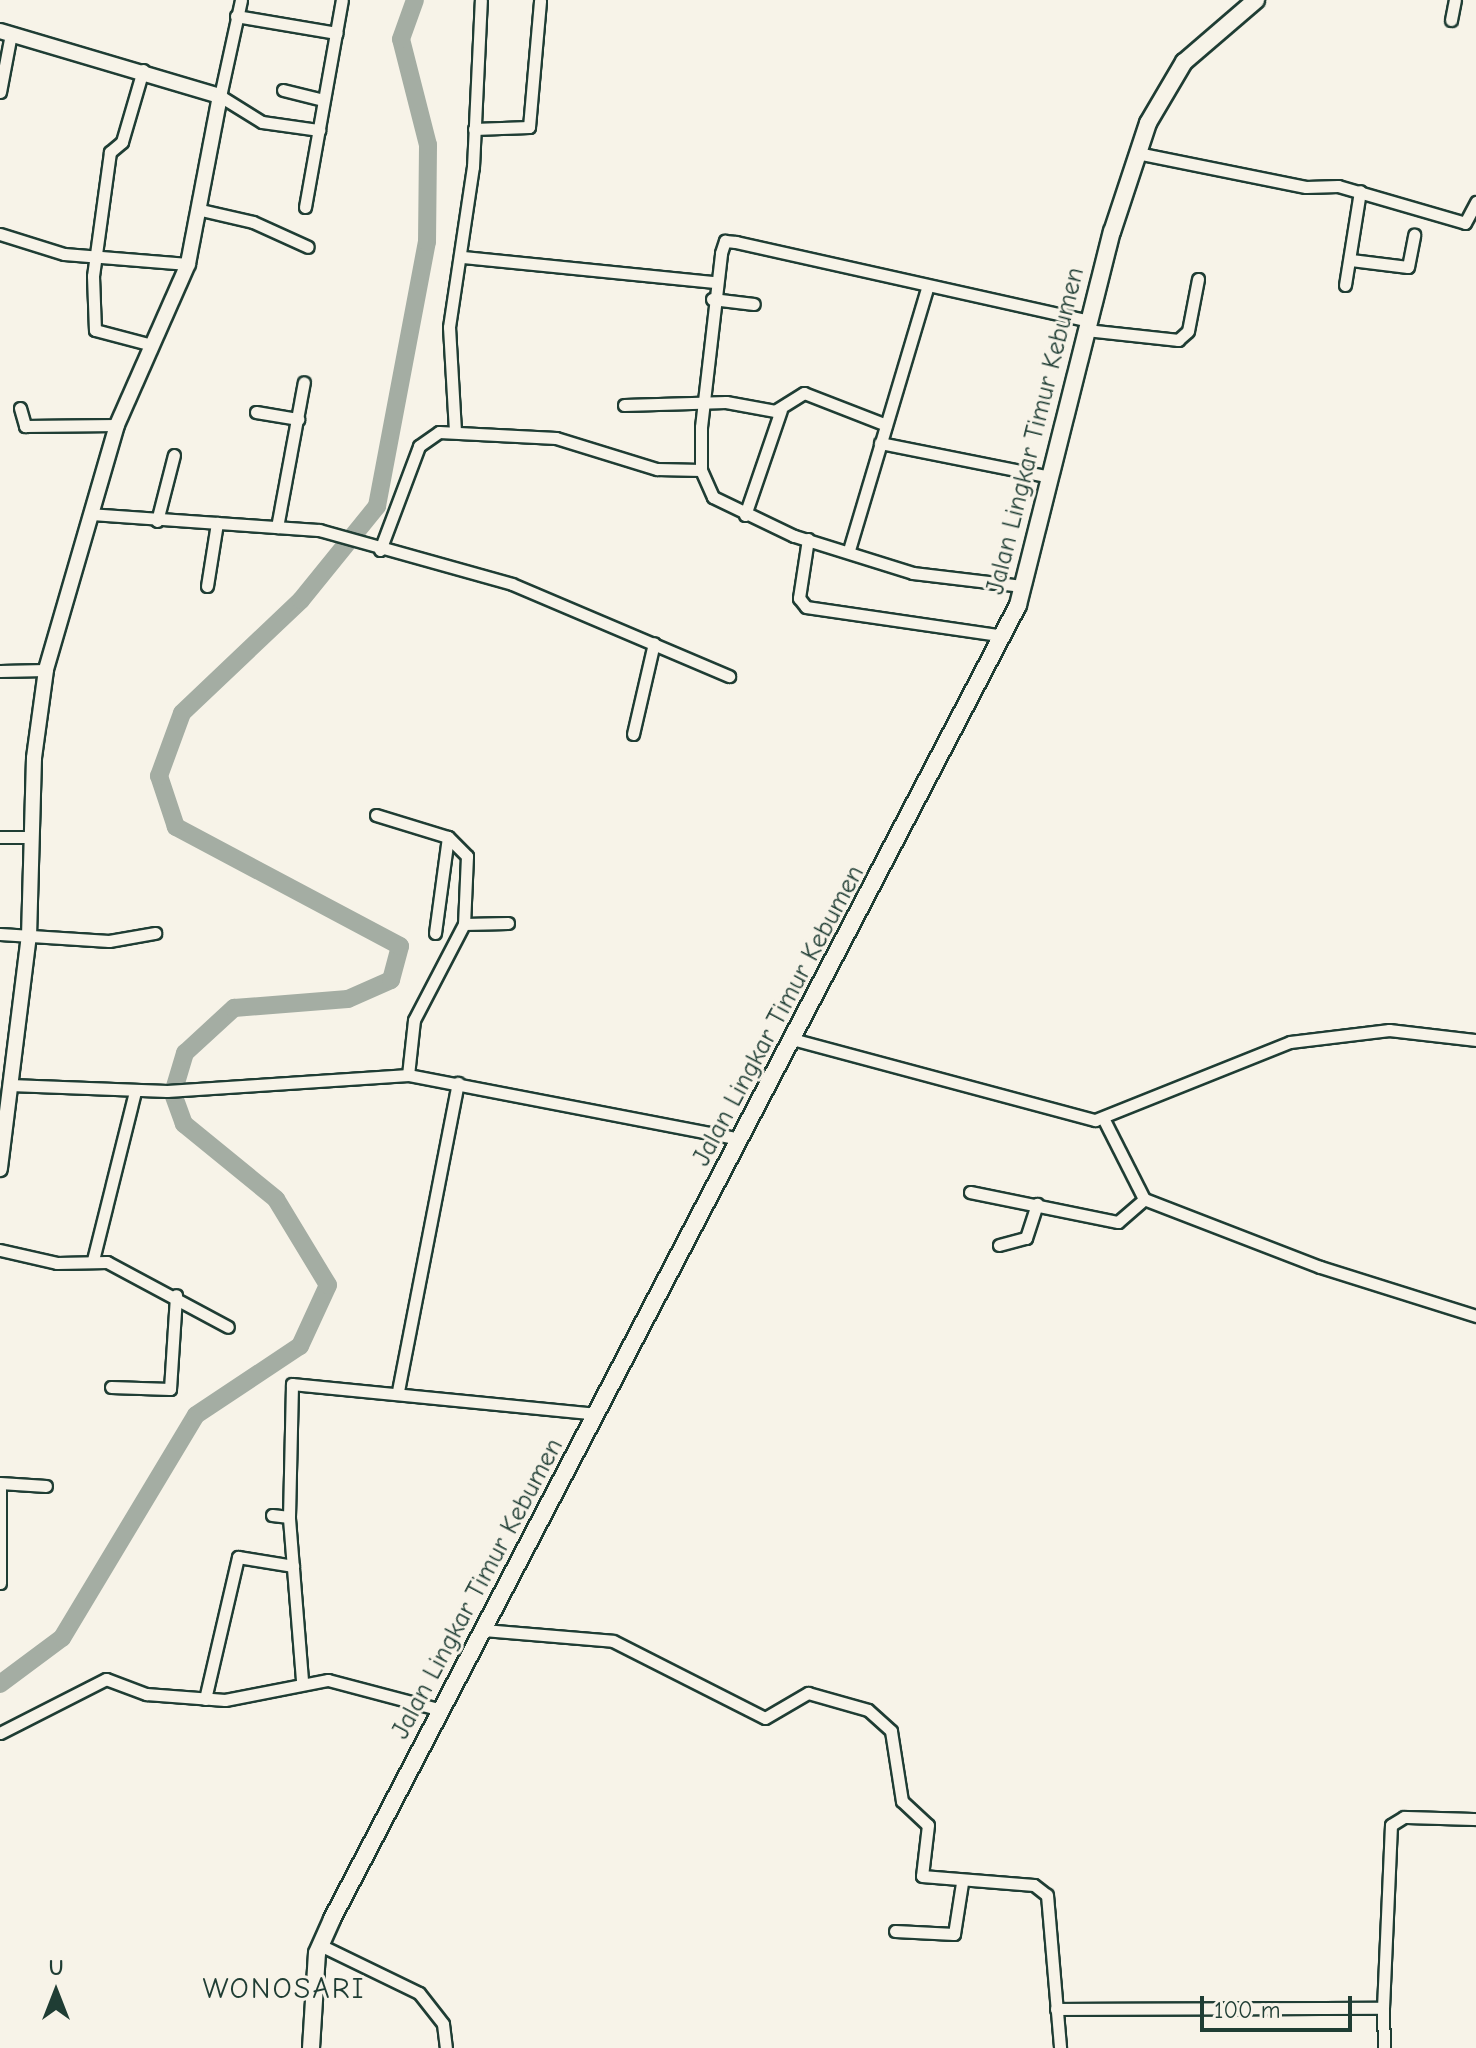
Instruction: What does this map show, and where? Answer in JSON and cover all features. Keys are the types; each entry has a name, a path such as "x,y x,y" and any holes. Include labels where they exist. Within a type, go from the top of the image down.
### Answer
{"main road":[{"name":"Jalan Lingkar Timur Kebumen","path":"311,2048 320,1945 438,1709 597,1414 1004,636 1022,586 1087,326 1137,153 1184,62 1256,0"}],"street":[{"path":"0,1169 7,1082 29,935 31,837 46,670 117,425 148,344 188,264 241,0"},
{"path":"305,207 342,0"},
{"path":"455,431 449,331 463,257 481,0"},
{"path":"474,129 529,127 540,0"},
{"path":"1451,20 1455,0"},
{"path":"236,16 337,33"},
{"path":"0,92 5,33 143,70 220,96 262,122 319,130"},
{"path":"143,70 122,142 110,152 95,254 95,330 148,344"},
{"path":"283,90 323,100"},
{"path":"1137,153 1360,191 1465,223 1476,202"},
{"path":"1345,285 1360,191"},
{"path":"201,210 253,222 308,247"},
{"path":"0,234 64,254 95,254 188,264"},
{"path":"1351,260 1408,267 1414,235"},
{"path":"1022,586 928,577 808,539 745,515 713,497 701,470 702,405 712,299 725,241 1087,326 1178,340 1188,331 1198,279"},
{"path":"463,257 715,282"},
{"path":"849,550 927,288"},
{"path":"712,299 754,304"},
{"path":"277,527 304,382"},
{"path":"745,515 781,410 804,393 886,425"},
{"path":"624,405 702,405 781,410"},
{"path":"20,408 25,426 117,425"},
{"path":"256,412 298,419"},
{"path":"377,549 419,446 432,434 455,431 556,438 657,469 701,470"},
{"path":"880,443 1050,477"},
{"path":"157,521 174,455"},
{"path":"90,514 319,530 377,549 512,584 729,676"},
{"path":"207,586 217,523"},
{"path":"808,539 803,606 869,622 1004,636"},
{"path":"633,734 654,643"},
{"path":"0,671 46,670"},
{"path":"376,815 448,837 467,856 464,924 414,1020 408,1075"},
{"path":"0,837 31,837"},
{"path":"435,933 448,837"},
{"path":"464,924 508,923"},
{"path":"0,934 109,941 155,933"},
{"path":"792,1039 981,1095 1104,1120 1290,1042 1389,1030 1476,1040"},
{"path":"7,1082 135,1092 408,1075 739,1139"},
{"path":"398,1391 458,1083"},
{"path":"93,1260 135,1092"},
{"path":"1104,1120 1144,1199 1320,1267 1476,1316"},
{"path":"970,1192 1120,1222 1144,1199"},
{"path":"999,1245 1026,1238 1037,1204"},
{"path":"0,1250 57,1263 93,1260 176,1295 228,1327"},
{"path":"111,1387 170,1389 176,1295"},
{"path":"302,1680 289,1517 292,1384 398,1391 597,1414"},
{"path":"0,1583 0,1486 46,1486"},
{"path":"272,1515 289,1517"},
{"path":"205,1699 238,1557 293,1566"},
{"path":"483,1630 613,1641 765,1718 808,1693 868,1710 891,1731 902,1801 928,1825 919,1874 962,1883 1042,1888 1060,2048"},
{"path":"0,1733 106,1679 146,1694 205,1699 248,1697 302,1680 352,1684 438,1709"},
{"path":"1384,2048 1391,1825 1404,1817 1476,1819"},
{"path":"895,1931 954,1934 962,1883"},
{"path":"320,1945 419,1993 443,2024 446,2048"},
{"path":"1056,2009 1383,2008"}],"waterway":[{"path":"0,1684 62,1638 196,1415 300,1346 328,1285 276,1199 184,1124 173,1093 185,1053 234,1008 348,999 391,980 400,946 176,827 159,776 182,713 301,600 377,506 427,242 428,145 401,39 415,0"}],"district":[{"name":"WONOSARI","path":"284,1989"}]}
